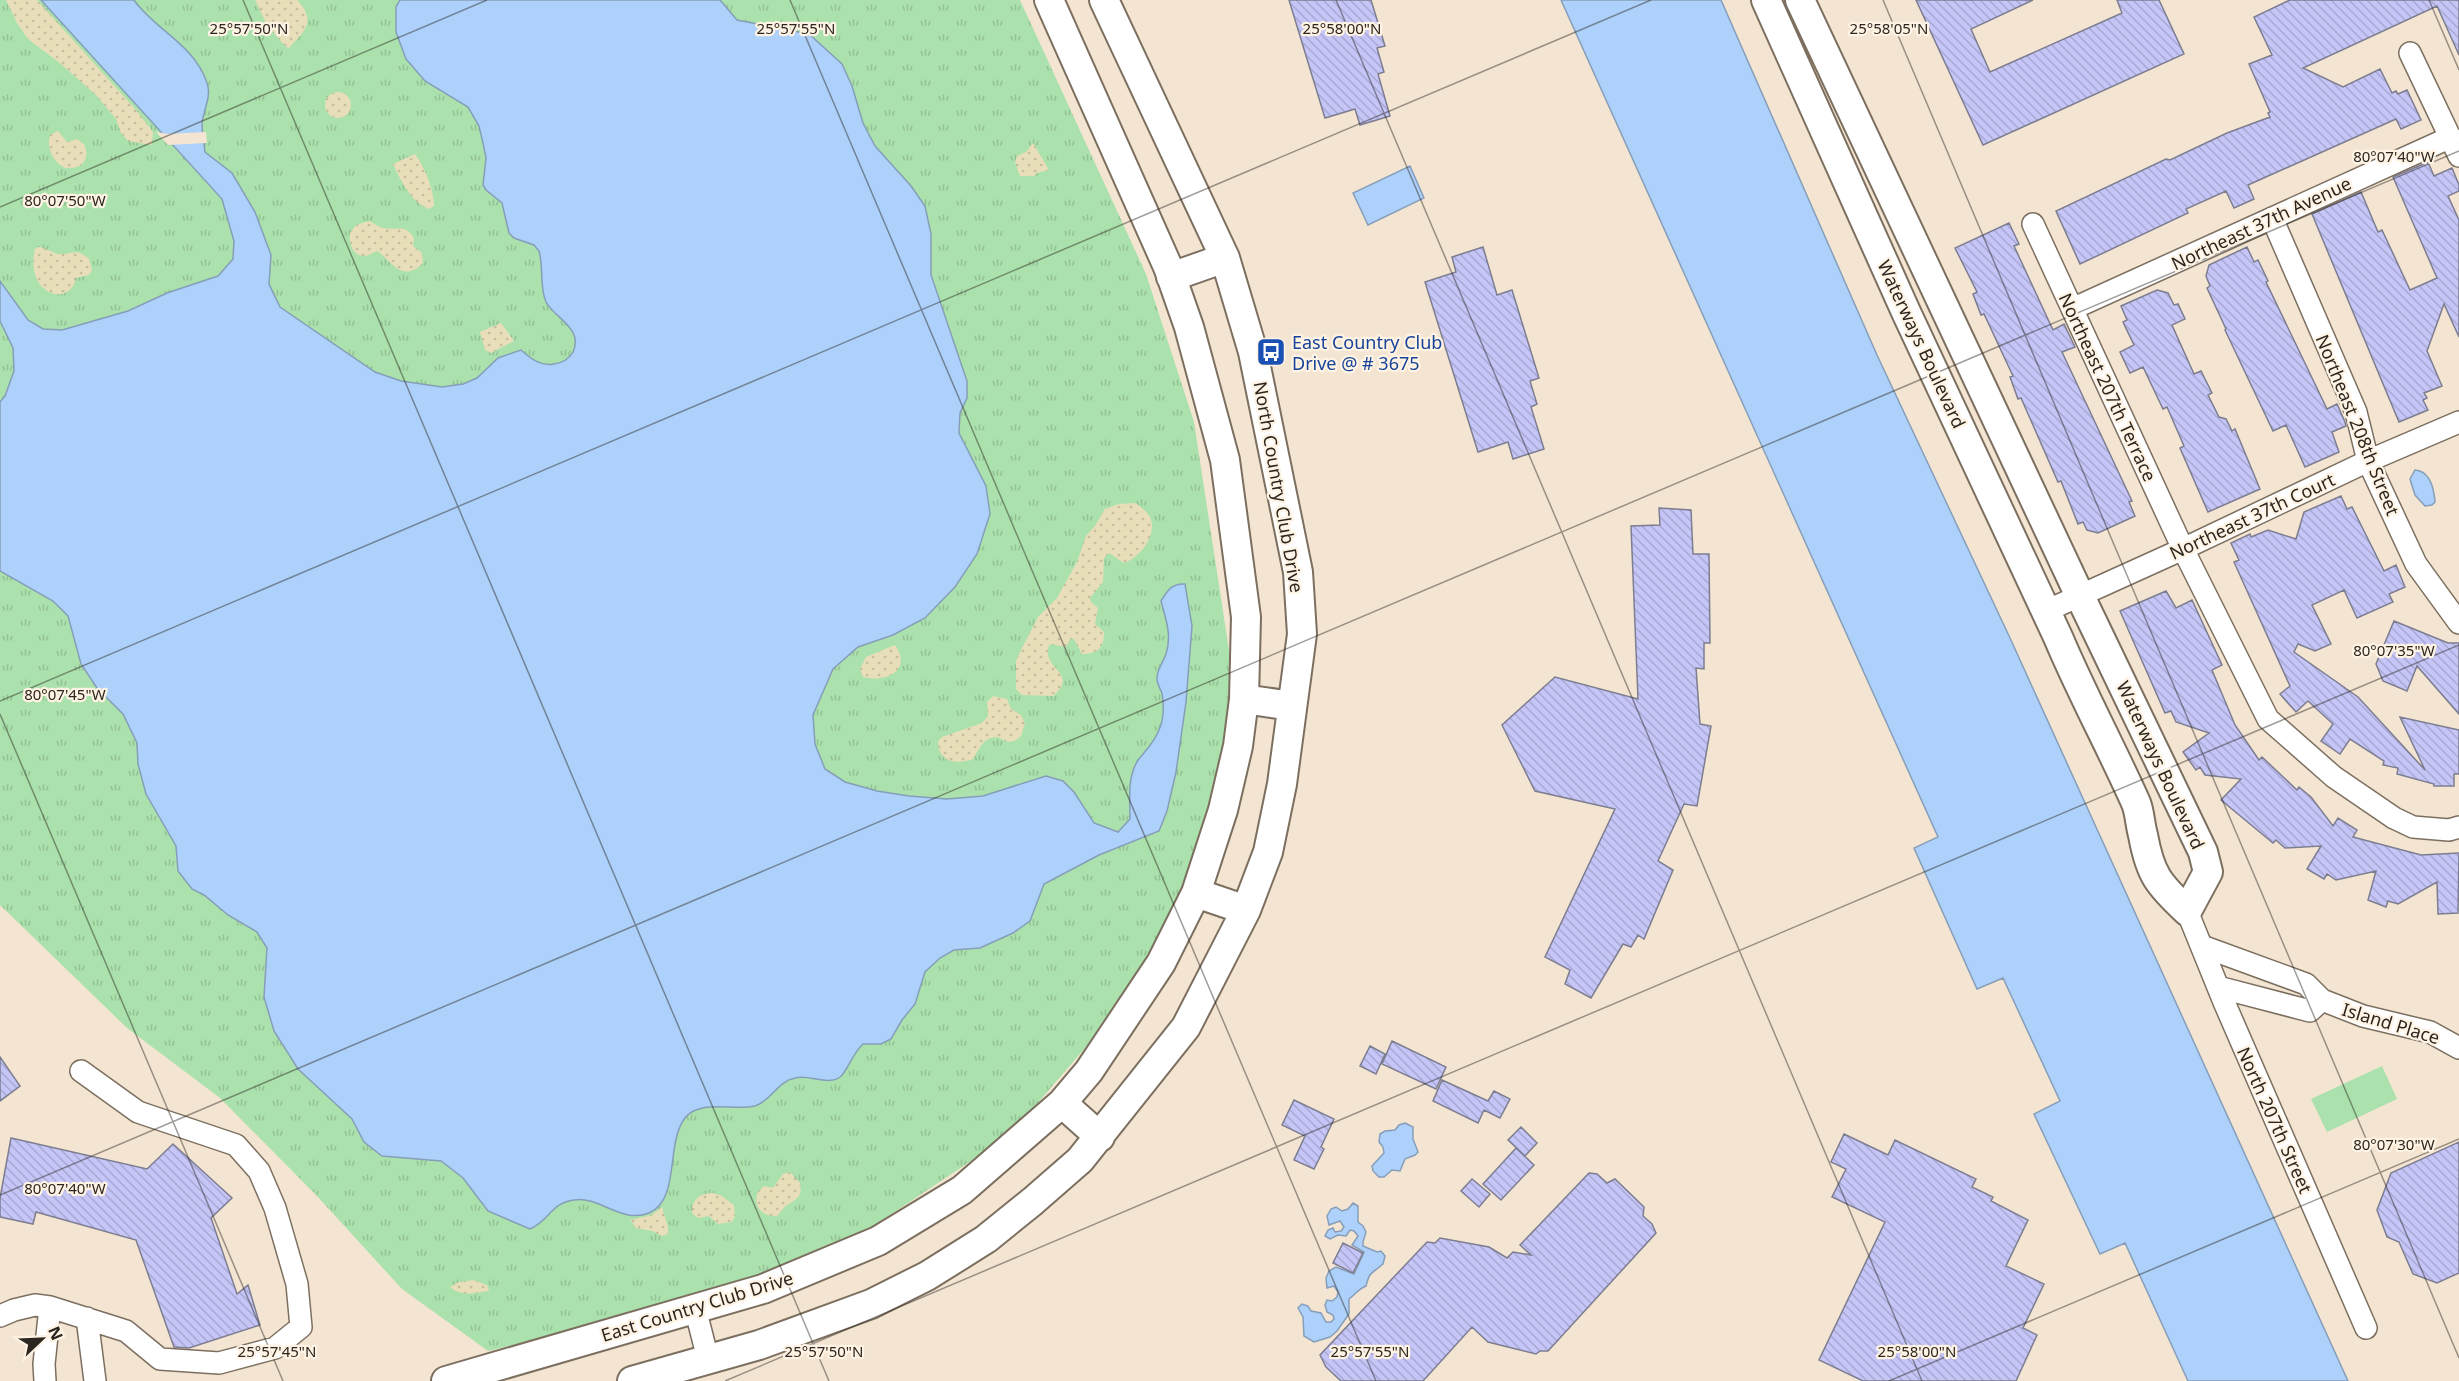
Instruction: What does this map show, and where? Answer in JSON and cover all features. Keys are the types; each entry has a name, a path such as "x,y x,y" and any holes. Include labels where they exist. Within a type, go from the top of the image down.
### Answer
{"street":[{"path":"632,1381 759,1345 871,1304 927,1276 986,1239 1006,1223 1080,1160 1186,1027 1246,910 1268,852 1282,784 1292,711 1244,699 1246,617 1225,460 1189,327 1171,277 1048,0"},
{"name":"North Country Club Drive","path":"1104,0 1225,258 1253,352 1298,572 1302,634 1292,711"},
{"name":"Waterways Boulevard","path":"1766,0 2079,687 2137,806 2148,859 2154,876 2166,892 2187,911 2208,872 2203,852 1800,0"},
{"path":"2410,53 2455,146"},
{"name":"Northeast 37th Avenue","path":"2072,309 2272,218 2455,146"},
{"name":"Northeast 208th Street","path":"2272,218 2356,412 2368,460 2416,564 2459,623"},
{"name":"Northeast 207th Terrace","path":"2033,224 2183,549 2268,719 2334,777 2394,818 2413,827 2449,830 2459,827"},
{"path":"1171,277 1225,258"},
{"name":"Northeast 37th Court","path":"2046,611 2079,594 2183,549 2368,460 2459,422"},
{"name":"East Country Club Drive","path":"446,1381 763,1289 878,1241 962,1190 1062,1103 1089,1071 1161,963 1196,893 1223,810 1238,746 1244,699"},
{"path":"1196,893 1246,910"},
{"name":"North 207th Street","path":"2187,911 2366,1328"},
{"name":"Island Place","path":"2202,946 2307,984 2322,1000 2363,1016 2430,1032 2459,1048"},
{"name":"Island Place","path":"2218,987 2310,1011 2322,1000"},
{"path":"0,1316 35,1305 50,1307 126,1331 160,1359 219,1363 275,1348 301,1327 297,1284 275,1208 260,1171 236,1145 138,1112 81,1071"},
{"path":"1062,1103 1100,1137"},
{"path":"45,1381 44,1364 50,1307"},
{"path":"695,1308 708,1359"},
{"path":"87,1318 95,1381"}],"green space":[{"path":"0,0 1020,0 1146,274 1194,422 1230,657 1226,748 1194,868 1118,1010 1010,1135 845,1245 651,1312 488,1351 402,1289 316,1195 220,1098 127,1028 0,905"},
{"path":"2382,1066 2397,1099 2327,1132 2311,1099"}],"sand":[{"path":"6,0 37,0 136,110 153,132 152,145 128,141 121,133 116,119 96,95 28,39"},
{"path":"255,0 297,0 303,7 307,20 306,26 289,48 267,25"},
{"path":"338,92 347,96 351,105 347,114 338,118 329,114 325,105 329,96"},
{"path":"58,131 67,142 77,139 84,144 86,155 80,166 65,168 54,158 49,140 50,135"},
{"path":"1033,143 1049,170 1034,176 1020,176 1015,163 1017,156 1026,152"},
{"path":"415,154 426,172 432,192 434,206 429,209 412,196 393,164"},
{"path":"369,221 379,227 400,228 411,233 414,238 413,246 422,253 423,263 416,269 404,271 398,269 378,251 366,256 357,254 351,244 350,233 356,225"},
{"path":"39,247 59,254 80,253 89,259 92,270 89,275 76,278 66,293 49,292 36,277 33,265 35,249"},
{"path":"501,323 514,341 491,353 485,350 480,332"},
{"path":"1136,503 1150,517 1152,531 1146,545 1130,560 1124,563 1109,553 1104,558 1103,582 1090,598 1098,608 1095,624 1104,632 1101,646 1092,653 1082,654 1074,639 1070,639 1066,647 1050,644 1049,659 1063,681 1060,688 1053,696 1022,695 1016,689 1016,661 1038,617 1057,598 1077,562 1086,536 1105,509 1119,504"},
{"path":"895,645 901,661 894,673 880,678 863,677 860,669 866,657"},
{"path":"993,696 1007,699 1011,709 1021,715 1025,723 1021,736 1010,742 993,737 983,744 973,759 967,761 960,762 945,758 941,754 938,741 942,737 982,723 988,716 987,702"},
{"path":"790,1172 800,1183 799,1196 777,1216 763,1213 756,1202 758,1192 764,1186 773,1188 783,1174"},
{"path":"713,1193 722,1196 734,1205 735,1216 732,1222 718,1224 709,1216 698,1218 692,1213 693,1204 697,1198"},
{"path":"662,1207 668,1234 662,1236 652,1231 636,1228 630,1220 652,1215"},
{"path":"474,1280 487,1285 489,1291 464,1293 450,1287 459,1282"}],"water":[{"path":"41,0 134,0 152,20 184,48 201,70 207,83 208,98 202,124 205,152 232,173 255,212 271,255 269,284 280,307 375,372 401,381 442,387 463,384 477,378 498,358 521,350 540,363 549,365 559,363 573,352 575,336 546,302 539,251 534,245 514,238 509,233 502,203 483,185 486,158 479,126 468,107 425,81 406,59 396,32 396,7 400,0 720,0 737,20 809,34 842,64 852,86 863,123 875,146 911,186 925,206 931,234 931,275 967,381 967,398 960,413 959,433 986,486 990,514 977,554 955,587 925,618 893,635 858,647 833,669 813,715 815,744 825,769 845,782 877,791 947,799 983,796 1046,776 1063,781 1074,792 1094,823 1118,832 1130,819 1130,789 1134,767 1155,739 1162,721 1163,698 1157,676 1168,647 1168,628 1161,601 1173,586 1185,584 1192,626 1186,702 1176,772 1167,811 1159,831 1099,855 1044,884 1030,921 1013,933 980,948 954,950 940,958 925,972 915,1004 891,1039 881,1044 863,1044 840,1077 830,1080 795,1078 784,1083 766,1100 755,1106 708,1107 691,1112 679,1129 665,1196 659,1206 649,1213 629,1215 593,1202 574,1200 555,1208 530,1229 488,1211 463,1178 441,1161 382,1156 364,1142 352,1119 298,1069 274,1031 264,997 267,948 257,932 228,915 204,895 192,889 178,871 176,846 146,794 138,764 137,743 123,714 97,688 81,664 68,616 53,601 0,571 0,402 5,396 14,371 13,348 0,321 0,281 28,320 43,329 62,330 128,311 167,293 218,276 233,259 234,241 222,199"},
{"path":"1561,0 1721,0 1877,355 2010,638 2348,1381 2188,1381 2125,1243 2100,1254 2034,1114 2060,1101 2003,978 1977,989 1914,848 1938,837"},
{"path":"1410,166 1424,198 1368,225 1353,193"},
{"path":"2415,470 2420,471 2430,481 2435,502 2432,505 2425,506 2415,495 2410,479"},
{"path":"1405,1123 1413,1127 1413,1139 1418,1152 1405,1159 1400,1171 1392,1170 1384,1177 1379,1177 1373,1171 1372,1166 1384,1153 1379,1142 1380,1134 1395,1130 1399,1125"},
{"path":"1353,1203 1358,1206 1358,1222 1366,1232 1363,1246 1377,1252 1381,1251 1385,1256 1383,1264 1370,1275 1366,1286 1349,1299 1349,1314 1337,1331 1330,1337 1314,1342 1304,1336 1303,1317 1298,1308 1302,1304 1308,1306 1311,1311 1321,1313 1326,1322 1334,1319 1333,1315 1327,1312 1325,1305 1327,1300 1332,1301 1337,1297 1338,1292 1334,1286 1327,1288 1326,1278 1329,1271 1336,1267 1354,1274 1364,1252 1352,1245 1358,1236 1354,1231 1350,1230 1346,1236 1338,1235 1330,1239 1325,1236 1328,1230 1333,1228 1335,1232 1341,1231 1344,1227 1340,1221 1329,1225 1327,1216 1331,1209 1336,1207 1342,1211 1348,1209"}],"pier":[{"path":"156,132 168,134 206,132 207,143 168,145"}],"building":[{"path":"1289,0 1371,0 1385,46 1377,48 1384,72 1378,74 1390,116 1360,125 1355,109 1325,118"},
{"path":"1916,0 2033,0 1971,29 1990,72 2122,13 2117,0 2159,0 2184,54 1983,145"},
{"path":"2290,0 2459,0 2459,55 2437,6 2303,68 2343,87 2380,69 2392,93 2396,91 2398,94 2407,90 2421,120 2401,129 2396,119 2248,185 2254,199 2234,208 2226,191 2186,209 2188,213 2080,264 2056,211 2166,159 2170,160 2227,133 2270,117 2268,113 2270,112 2249,64 2272,55 2254,17"},
{"path":"2428,162 2434,176 2452,168 2459,185 2459,191 2448,196 2459,220 2459,337 2444,304 2427,351 2442,386 2424,393 2427,398 2423,400 2428,410 2399,422 2312,214 2361,192 2378,232 2382,230 2410,290 2437,278 2393,177"},
{"path":"2009,223 2019,244 2014,246 2053,330 2064,324 2075,347 2062,352 2132,501 2129,502 2135,516 2098,533 2087,530 2083,522 2078,524 2061,481 2058,482 2021,398 2018,399 2010,377 2013,376 1984,314 1981,315 1973,294 1977,292 1955,248"},
{"path":"1483,247 1497,295 1512,290 1539,378 1530,381 1537,404 1531,407 1544,449 1513,459 1508,442 1478,452 1425,282 1456,272 1452,257"},
{"path":"2247,247 2254,262 2258,260 2268,281 2266,282 2327,409 2337,404 2345,422 2346,426 2332,432 2339,452 2305,467 2286,425 2273,431 2207,288 2210,286 2206,276 2209,265"},
{"path":"2157,290 2168,293 2174,305 2178,304 2185,319 2172,325 2194,374 2201,371 2212,393 2208,395 2219,417 2226,419 2232,431 2235,429 2260,489 2208,512 2180,448 2184,446 2167,407 2163,409 2143,367 2130,373 2120,352 2134,345 2123,322 2127,320 2121,306"},
{"path":"2341,496 2347,509 2352,507 2384,571 2396,565 2405,587 2389,594 2393,602 2357,618 2344,590 2312,605 2331,644 2315,651 2298,644 2294,652 2358,697 2425,770 2400,717 2459,730 2459,774 2454,774 2454,786 2434,786 2434,784 2397,774 2398,768 2383,765 2384,761 2350,739 2340,754 2321,741 2333,724 2308,701 2296,712 2280,694 2290,686 2234,562 2239,560 2231,543 2250,534 2251,537 2268,530 2296,539 2304,512"},
{"path":"1659,508 1691,510 1693,554 1709,554 1710,643 1704,643 1704,669 1696,668 1700,724 1711,726 1697,806 1684,804 1658,861 1673,870 1644,939 1638,935 1631,947 1623,944 1591,998 1565,984 1570,970 1545,957 1615,809 1535,791 1502,725 1555,677 1638,699 1631,526 1660,525"},
{"path":"2166,591 2176,608 2192,600 2222,665 2212,670 2235,725 2259,760 2262,757 2297,790 2299,787 2311,797 2333,826 2338,818 2357,830 2353,837 2421,855 2459,853 2458,913 2438,914 2437,882 2398,904 2388,901 2386,907 2368,900 2376,871 2336,880 2327,874 2324,879 2307,869 2321,846 2285,848 2276,840 2273,843 2221,800 2241,779 2205,775 2200,767 2196,770 2183,752 2209,733 2176,722 2171,711 2165,713 2120,611"},
{"path":"2394,621 2448,643 2459,643 2459,714 2417,666 2407,691 2383,681 2376,664"},
{"path":"1392,1041 1446,1067 1436,1089 1382,1064"},
{"path":"1370,1046 1385,1054 1376,1074 1360,1066"},
{"path":"0,1057 20,1086 0,1101"},
{"path":"1442,1080 1488,1101 1494,1091 1510,1099 1500,1118 1484,1110 1478,1123 1433,1101"},
{"path":"1294,1100 1334,1119 1321,1147 1324,1149 1314,1169 1294,1160 1305,1136 1282,1125"},
{"path":"1521,1127 1537,1143 1525,1156 1508,1140"},
{"path":"1844,1134 1888,1155 1895,1140 1976,1179 1972,1187 1993,1197 1991,1201 2028,1220 2006,1266 2044,1284 2023,1328 2037,1335 2016,1381 1863,1381 1819,1360 1885,1222 1832,1197 1846,1169 1831,1162"},
{"path":"11,1138 147,1169 173,1144 232,1198 211,1218 237,1294 248,1285 260,1325 189,1348 174,1347 136,1240 36,1212 33,1224 0,1217 0,1198"},
{"path":"2459,1142 2459,1273 2437,1283 2413,1274 2399,1242 2387,1237 2377,1210 2391,1173"},
{"path":"1516,1148 1534,1165 1501,1200 1483,1184"},
{"path":"1589,1173 1597,1174 1607,1183 1615,1179 1644,1207 1643,1216 1652,1224 1656,1233 1548,1351 1540,1351 1536,1354 1488,1342 1472,1327 1423,1381 1341,1381 1326,1367 1320,1355 1427,1242 1435,1243 1440,1238 1489,1247 1507,1258 1513,1252 1531,1255 1520,1245"},
{"path":"1472,1179 1490,1194 1479,1207 1461,1191"},
{"path":"1343,1243 1363,1253 1353,1273 1333,1263"}],"place":[{"name":"East Country Club Drive @ # 3675","path":"1271,352"}]}
